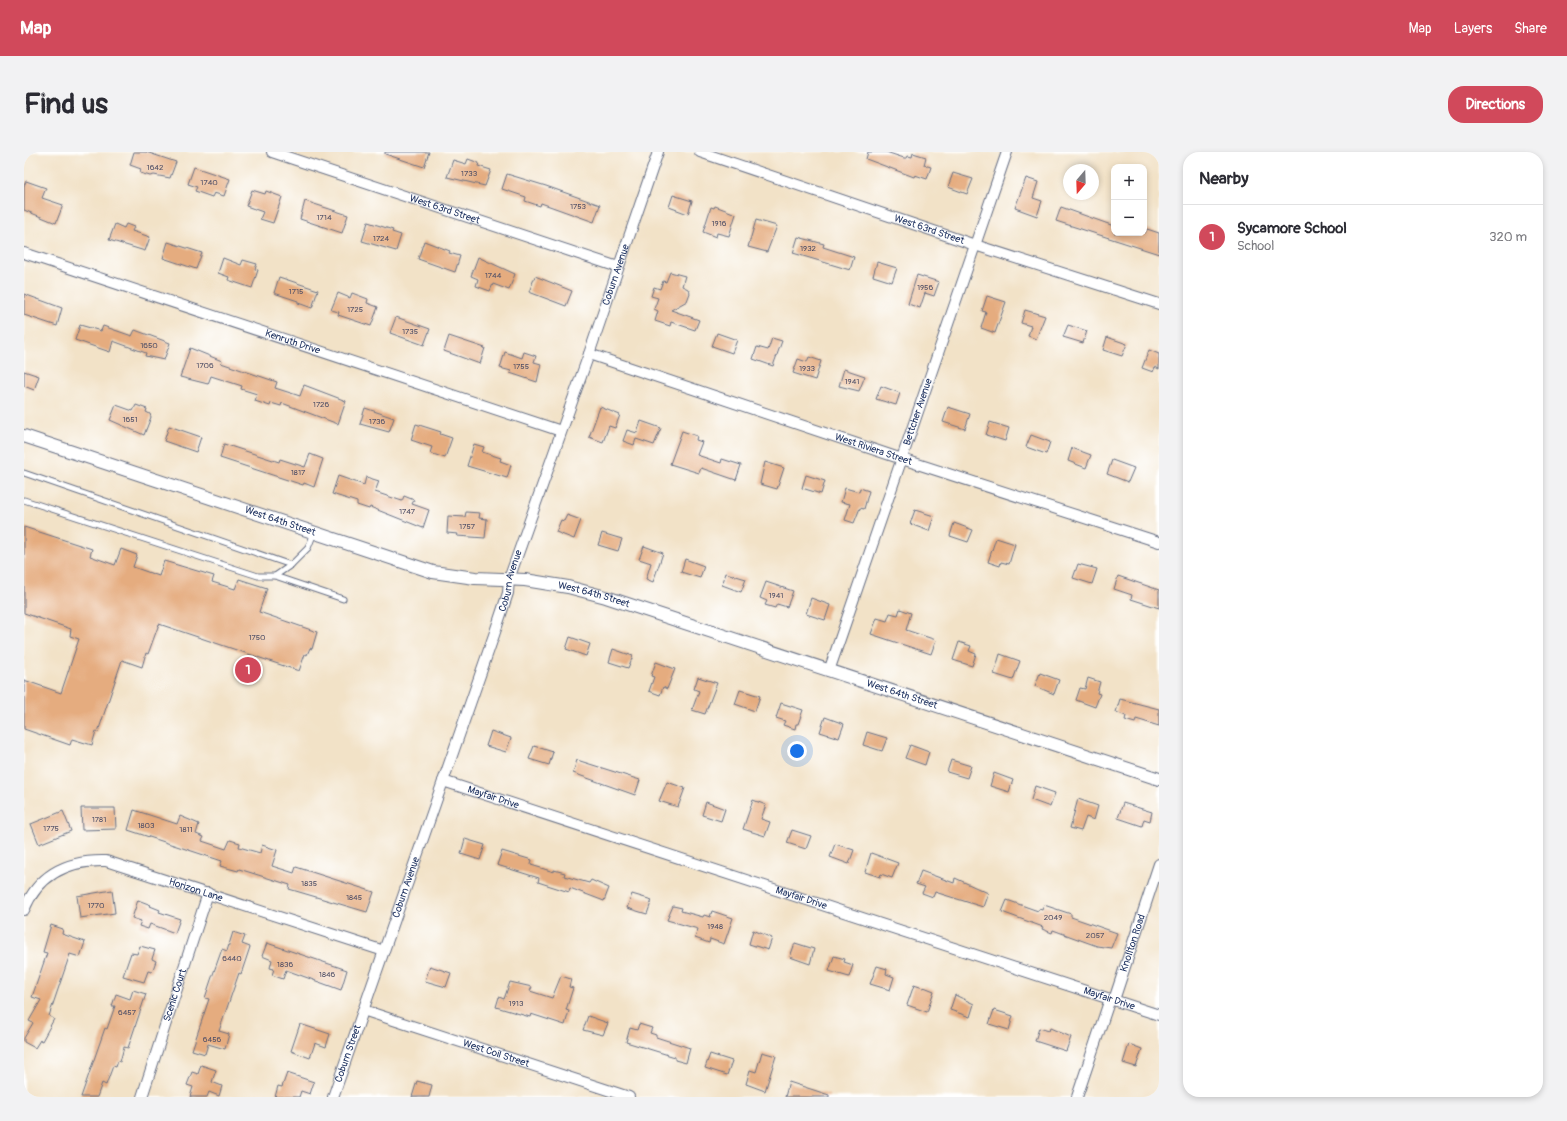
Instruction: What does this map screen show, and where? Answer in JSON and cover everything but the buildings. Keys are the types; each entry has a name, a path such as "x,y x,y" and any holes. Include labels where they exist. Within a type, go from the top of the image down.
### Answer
{"street":[{"name":"West 63rd Street","path":"272,152 618,267"},
{"name":"Coburn Avenue","path":"363,1010 508,593 509,579 589,354 658,152"},
{"name":"West 63rd Street","path":"700,152 975,245 1159,304"},
{"name":"Bettcher Avenue","path":"829,671 1007,152"},
{"name":"Kenruth Drive","path":"24,254 562,431"},
{"name":"West Riviera Street","path":"589,354 902,459 1159,542"},
{"name":"West 64th Street","path":"24,436 433,572 475,578 509,579 568,587 606,597 1159,779"},
{"name":"Mayfair Drive","path":"443,781 1159,1015"},
{"name":"Horizon Lane","path":"24,910 34,891 49,876 69,865 90,860 117,863 384,951"},
{"name":"Knollton Road","path":"1077,1097 1159,864"},
{"name":"Scenic Court","path":"142,1097 208,893"},
{"name":"Coburn Street","path":"333,1097 363,1010"},
{"name":"West Coil Street","path":"363,1010 630,1097"}],"lane":[{"path":"24,472 292,565"},
{"path":"24,500 258,576 275,576 343,599"},
{"path":"275,576 292,565 308,548 314,532"}],"place":[{"name":"Sycamore School","path":"248,670"}]}
